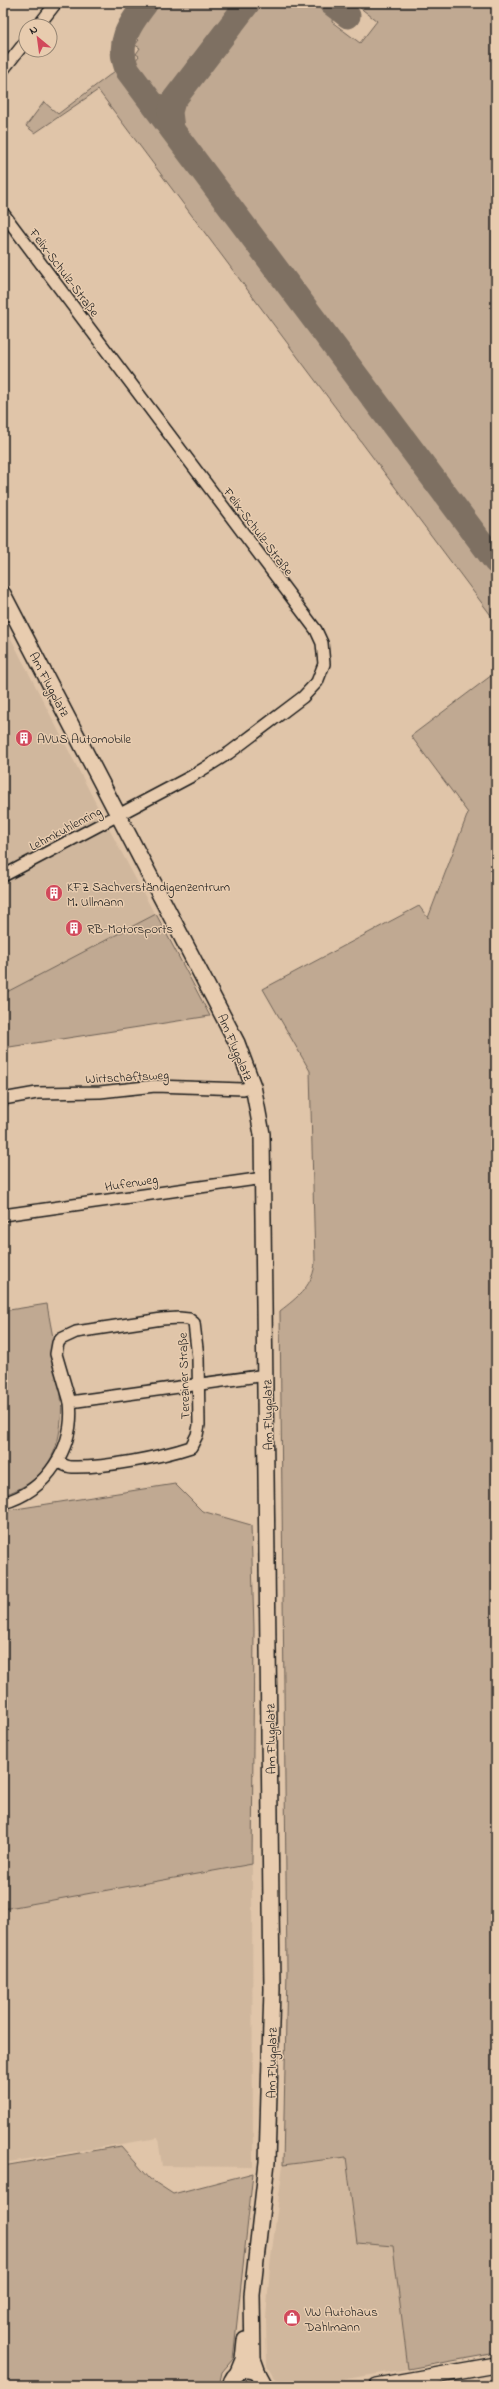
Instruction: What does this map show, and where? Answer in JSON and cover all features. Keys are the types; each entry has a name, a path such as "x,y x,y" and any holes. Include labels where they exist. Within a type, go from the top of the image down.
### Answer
{"street":[{"path":"44,18 56,3"},
{"path":"3,70 18,51"},
{"name":"Felix-Schulz-Straße","path":"3,212 316,630 324,650 324,664 321,675 303,697 210,765 118,815"},
{"name":"Am Flugplatz","path":"3,594 237,1043 253,1086 262,1134 264,1178 272,2009 267,2162 252,2296 243,2360 230,2386"},
{"name":"Lehmkuhlenring","path":"3,876 118,815"},
{"name":"Wirtschaftsweg","path":"3,1099 37,1093 100,1092 155,1086 243,1089 253,1086"},
{"name":"Hufenweg","path":"3,1215 264,1178"},
{"name":"Tereziner Straße","path":"3,1503 28,1492 43,1480 58,1462 69,1433 70,1402 56,1354 58,1343 61,1339 76,1332 162,1319 189,1319 194,1323 199,1425 197,1435 191,1447 172,1453 92,1466 70,1467 58,1462"},
{"path":"70,1402 266,1375"},
{"name":"Am Flugplatz","path":"252,2296 253,2360 264,2382"},
{"path":"377,2386 496,2365"},
{"path":"238,2372 249,2369 264,2382"}],"shaded area":[{"path":"154,3 238,3 171,91 163,95 151,92 136,72 140,68 135,61 139,56 136,54 140,48 135,45 139,40 135,37 138,32 134,29"},
{"path":"258,3 322,3 333,12 332,22 360,43 377,21 354,3 496,3 496,550 182,131 179,116 183,100"},
{"path":"119,68 496,575 496,622 98,90 35,133 26,126 44,102 58,114"},
{"path":"3,623 108,827 209,1016 3,1048"},
{"path":"496,672 496,2353 408,2369 393,2246 357,2243 346,2157 283,2165 287,1970 280,1311 304,1290 312,1277 315,1261 310,1071 263,989 419,906 428,918 468,813 411,736"},
{"path":"156,914 210,1016 3,1048 3,994"},
{"path":"47,1304 57,1358 60,1386 61,1414 58,1440 48,1463 30,1482 3,1495 3,1311"},
{"path":"175,1484 202,1511 251,1525 254,1629 252,1864 3,1909 3,1511"},
{"path":"252,1864 253,2167 162,2166 158,2138 3,2163 3,1901"},
{"path":"121,2146 150,2179 173,2194 253,2173 233,2359 222,2372 219,2386 3,2386 3,2166"},
{"path":"346,2157 357,2243 393,2246 408,2369 303,2386 287,2384 274,2378 267,2366 266,2319 270,2266 283,2165"},
{"path":"252,2377 258,2386 236,2386 242,2378"}],"taxiway":[{"path":"146,3 126,34 123,52 124,61 128,71 496,562"},
{"path":"172,129 170,112 173,101 248,3"},
{"path":"331,3 348,16"}],"place":[{"name":"AVUS Automobile","path":"24,738"},
{"name":"KFZ Sachverständigenzentrum M. Ullmann","path":"54,893"},
{"name":"RB-Motorsports","path":"74,928"},
{"name":"VW Autohaus Dahlmann","path":"292,2318"}]}
